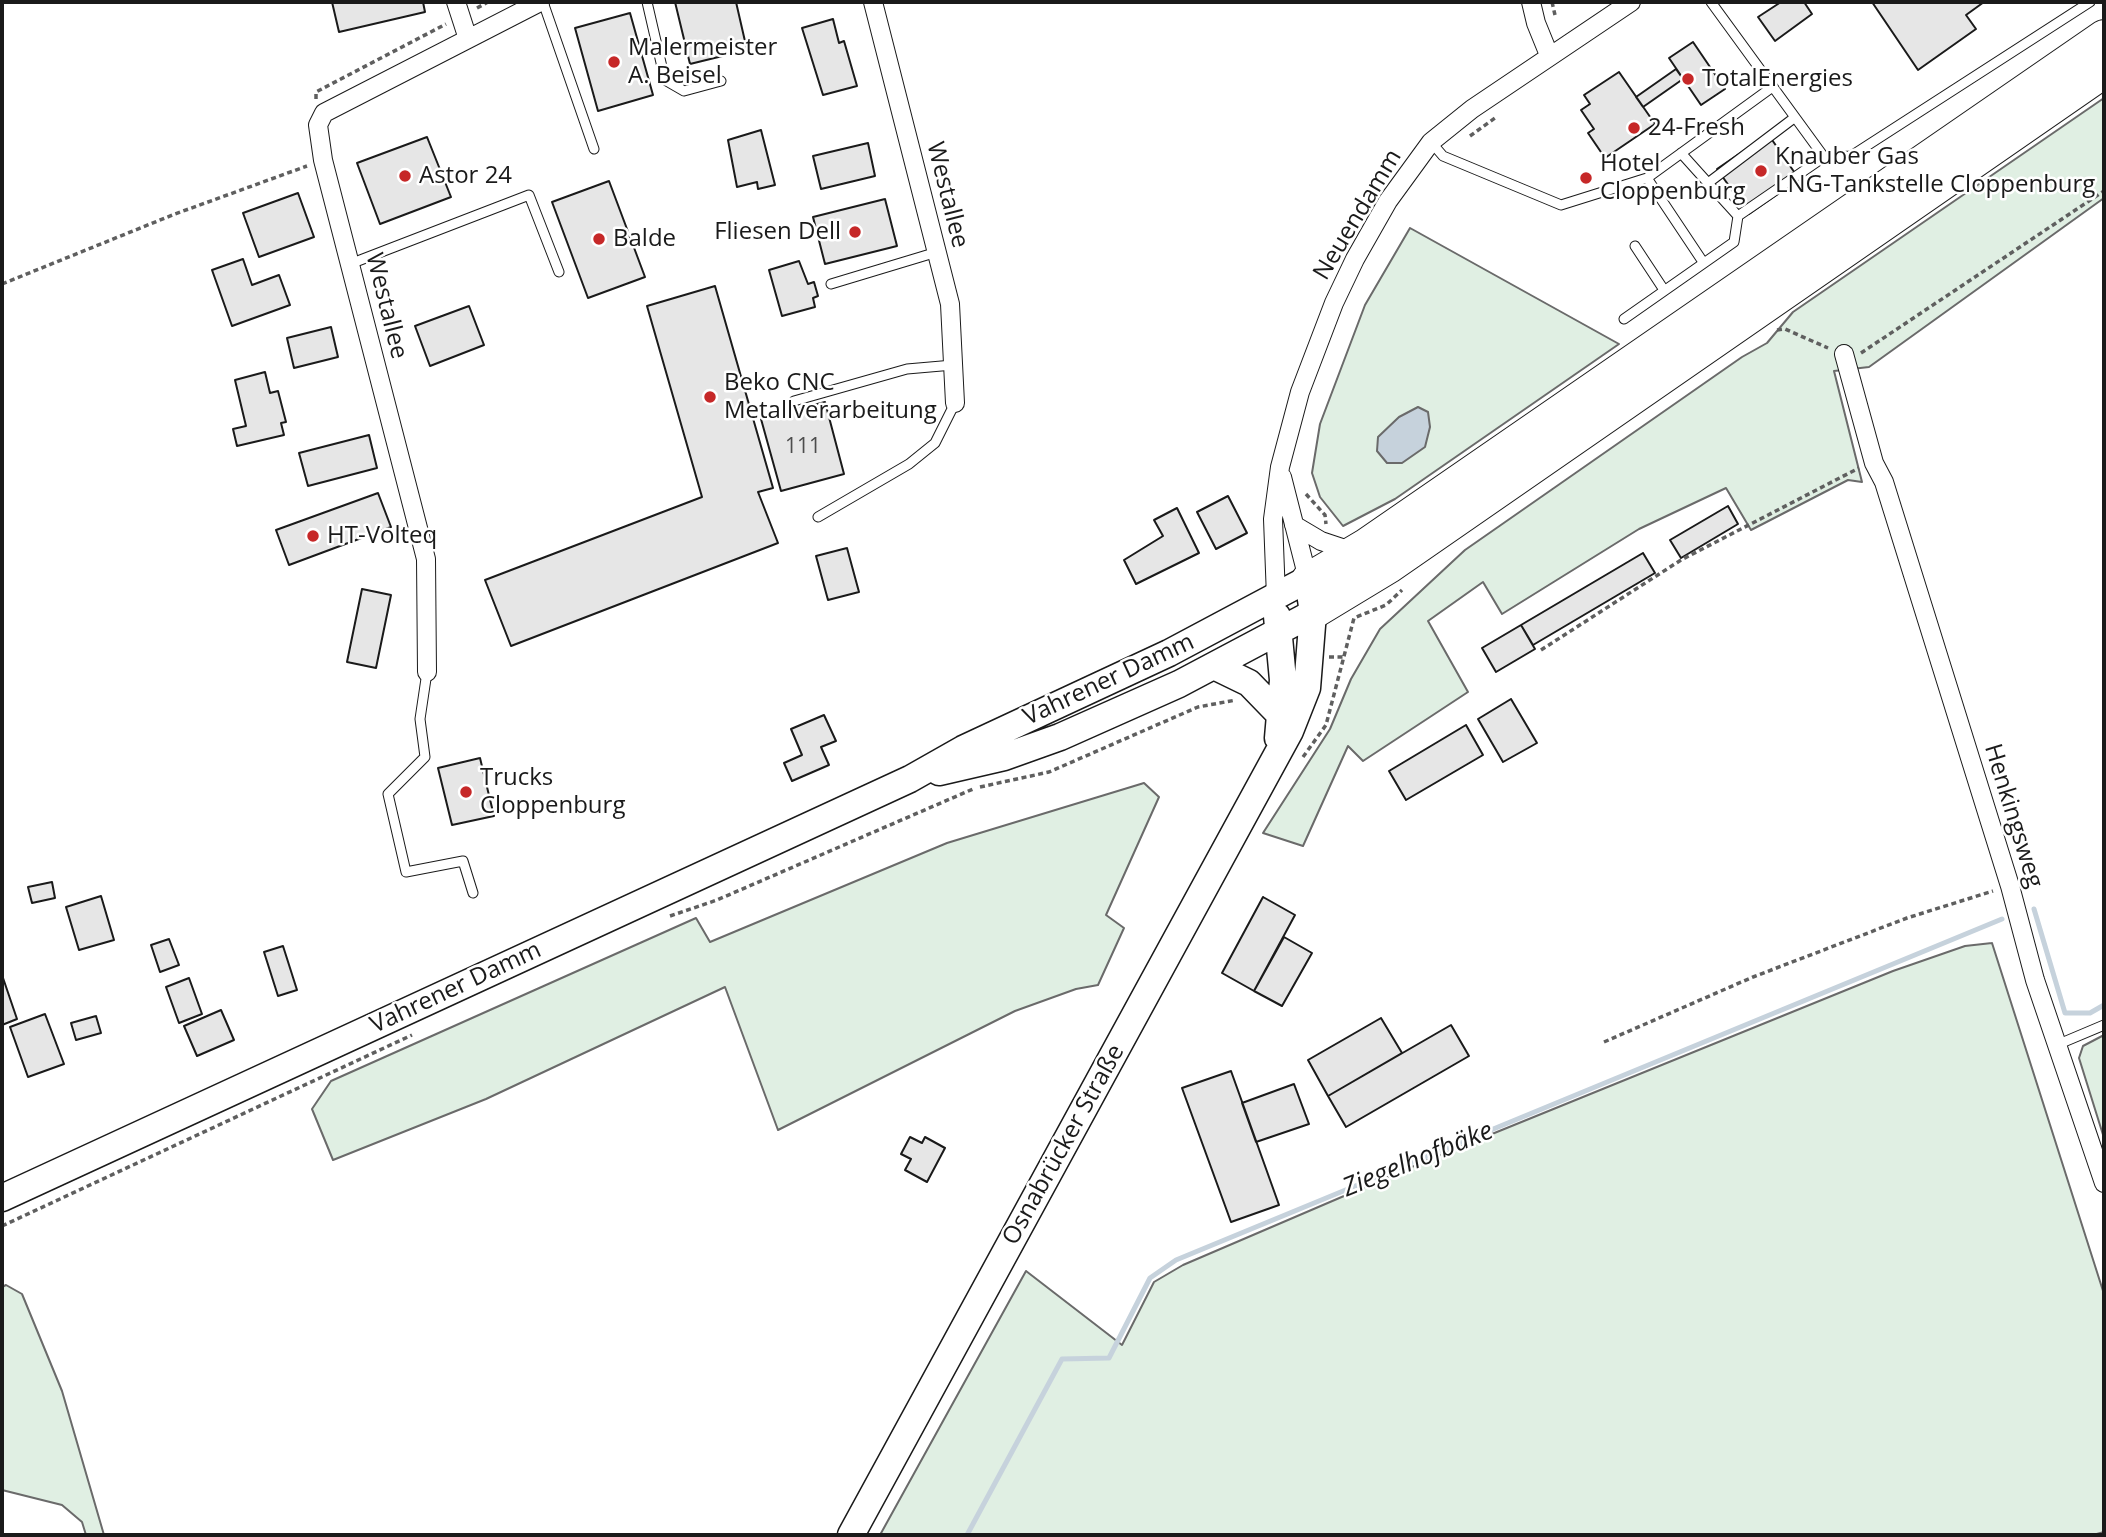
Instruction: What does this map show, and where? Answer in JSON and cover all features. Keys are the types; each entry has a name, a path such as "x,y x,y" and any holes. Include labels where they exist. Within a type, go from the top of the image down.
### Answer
{"highway":[{"path":"1308,579 1354,552 2104,36"},
{"path":"1313,613 1400,559 2104,72"}],"main road":[{"name":"Osnabrücker Straße","path":"851,1535 1253,800 1300,708 1307,688 1311,657 1313,613 1308,579"},
{"name":"Vahrener Damm","path":"2,1198 910,779 963,749 1169,653 1308,579"},
{"name":"Osnabrücker Straße","path":"1275,753 1283,680 1276,597"},
{"name":"Vahrener Damm","path":"910,779 1004,757 1060,737 1214,666 1313,613"},
{"path":"1214,666 1248,683 1281,716"}],"street":[{"path":"324,113 542,2"},
{"name":"Westallee","path":"873,2 950,304 955,403"},
{"path":"1531,2 1535,23 1549,55"},
{"name":"Neuendamm","path":"1276,597 1273,519 1280,467 1300,392 1354,259 1388,201 1431,142 1549,55 1631,2"},
{"path":"458,9 468,38"},
{"name":"Westallee","path":"324,113 318,125 323,160 426,559 427,672"},
{"name":"Henkingsweg","path":"1844,354 1874,463 1884,482 2010,886 2035,980 2059,1044 2104,1183"},
{"name":"Neuendamm","path":"1280,467 1308,579"},
{"path":"1294,525 1321,541 1354,552"}],"lane":[{"path":"542,2 594,149"},
{"path":"647,2 665,80 684,91 721,81"},
{"path":"1711,2 1824,157"},
{"path":"1624,319 1734,242 1738,216 1824,157 1852,156 2090,2"},
{"path":"1431,142 1443,156 1561,205 1647,178 1772,88"},
{"path":"1708,183 1794,118"},
{"path":"1681,153 1738,216"},
{"path":"1647,178 1703,262"},
{"path":"350,264 529,195 559,272"},
{"path":"1635,246 1664,290"},
{"path":"831,284 937,252"},
{"path":"793,401 907,369 953,365"},
{"path":"818,517 909,464 934,443 955,403"},
{"path":"427,672 420,719 425,757 388,794 406,873 463,861 474,892"},
{"path":"2059,1044 2104,1026"}],"path":[{"path":"324,113 316,92 458,9 488,2"},
{"path":"1552,2 1555,19"},
{"path":"1443,156 1496,117"},
{"path":"2,284 175,214 323,160"},
{"path":"1766,330 1785,329 1855,356 2104,191"},
{"path":"1541,650 1681,560 1848,471 1874,463"},
{"path":"1303,490 1325,515"},
{"path":"1302,759 1326,725 1354,618 1386,605 1404,588"},
{"path":"1311,657 1344,657"},
{"path":"669,917 717,900 848,840 973,789 1049,772 1198,708 1233,703 1248,683"},
{"path":"1604,1042 1753,977 1907,918 2010,886"},
{"path":"2,1226 423,1030"}],"green space":[{"path":"2104,98 2104,198 1869,367 1834,371 1862,482 1848,480 1751,530 1726,488 1639,529 1502,614 1483,582 1428,621 1468,692 1363,761 1348,746 1303,846 1263,833 1330,729 1351,679 1380,629 1465,550 1742,357 1767,343 1793,312"},
{"path":"1410,228 1619,344 1395,499 1343,526 1320,497 1312,473 1320,424 1365,305"},
{"path":"1144,783 1159,797 1106,915 1124,928 1098,985 1076,989 1015,1011 778,1130 725,987 486,1099 333,1160 312,1109 331,1081 696,918 710,942 947,843"},
{"path":"1992,943 2104,1294 2104,1532 2093,1535 880,1535 1026,1271 1122,1345 1154,1282 1183,1265 1428,1160 1893,971 1965,946"},
{"path":"2104,1035 2104,1138 2079,1058 2083,1046"},
{"path":"6,1285 22,1294 62,1391 104,1535 86,1535 82,1522 62,1505 2,1490 2,1287"}],"shaded area":[{"path":"1418,407 1428,412 1430,427 1425,447 1402,463 1387,463 1377,451 1378,437 1399,417"}],"building":[{"path":"332,2 423,2 425,12 339,32"},
{"path":"675,2 736,2 747,50 690,64"},
{"path":"1781,2 1804,2 1812,14 1775,41 1758,17"},
{"path":"1872,2 1984,2 1966,15 1976,29 1918,70"},
{"name":"Malermeister A. Beisel","path":"630,13 653,95 598,111 575,28"},
{"path":"833,19 839,43 844,41 857,86 823,95 802,28"},
{"path":"1693,42 1725,89 1701,105 1669,58"},
{"path":"1676,69 1683,79 1643,107 1636,97"},
{"path":"1619,72 1655,124 1605,158 1588,133 1594,129 1581,110 1590,104 1584,95"},
{"path":"761,130 775,185 758,189 757,182 737,187 728,140"},
{"path":"1768,134 1799,179 1749,214 1717,169"},
{"path":"427,137 451,197 380,224 357,163"},
{"path":"868,143 875,176 821,189 813,156"},
{"name":"Balde","path":"609,181 645,277 588,298 552,202"},
{"path":"298,193 314,237 259,257 243,213"},
{"name":"Fliesen Dell","path":"885,199 897,246 825,264 813,217"},
{"path":"243,259 252,285 279,275 290,305 232,326 212,270"},
{"path":"799,261 808,284 814,282 818,296 813,298 815,307 782,316 769,270"},
{"name":"Beko CNC Metallverarbeitung","path":"715,286 773,488 758,492 778,543 511,646 485,580 702,497 647,306"},
{"path":"469,306 484,345 430,366 415,326"},
{"path":"331,327 338,357 294,368 287,338"},
{"path":"265,372 270,393 278,391 286,422 281,423 284,435 237,446 233,429 246,426 235,380"},
{"path":"825,402 844,474 781,491 761,419"},
{"path":"369,435 377,468 308,486 299,453"},
{"path":"378,493 391,527 289,565 276,530"},
{"path":"1228,496 1247,533 1216,549 1197,512"},
{"path":"1728,506 1738,524 1681,558 1670,540"},
{"path":"1177,508 1199,553 1136,584 1124,560 1163,536 1154,520"},
{"path":"847,548 859,592 828,600 816,556"},
{"path":"1643,553 1655,573 1533,645 1521,625"},
{"path":"362,589 391,595 376,668 347,662"},
{"path":"1521,625 1535,649 1496,672 1482,648"},
{"path":"1511,699 1537,743 1503,762 1478,719"},
{"path":"824,715 836,741 821,747 829,765 792,781 784,763 802,755 791,729"},
{"path":"1466,725 1483,755 1406,800 1389,771"},
{"name":"Trucks Cloppenburg","path":"480,758 494,816 452,825 438,768"},
{"path":"52,882 55,898 32,903 28,887"},
{"path":"101,896 114,940 79,950 66,907"},
{"path":"1263,897 1295,915 1254,991 1222,973"},
{"path":"1284,937 1312,953 1282,1006 1254,991"},
{"path":"169,939 179,965 160,972 151,945"},
{"path":"283,946 297,990 278,996 264,952"},
{"path":"2,975 17,1019 2,1025"},
{"path":"189,978 202,1014 179,1023 166,987"},
{"path":"221,1010 234,1040 197,1056 184,1026"},
{"path":"45,1014 64,1064 28,1077 10,1027"},
{"path":"96,1016 101,1033 76,1040 71,1023"},
{"path":"1381,1018 1402,1053 1328,1096 1308,1060"},
{"path":"1451,1025 1469,1056 1346,1127 1328,1096"},
{"path":"1231,1071 1279,1205 1231,1222 1182,1088"},
{"path":"1294,1084 1309,1124 1256,1142 1242,1103"},
{"path":"910,1137 922,1143 925,1137 945,1148 927,1182 905,1170 911,1159 901,1154"}],"waterway":[{"name":"Ziegelhofbäke","path":"2034,909 2065,1013 2090,1013 2104,1005"},
{"name":"Ziegelhofbäke","path":"967,1535 1062,1359 1109,1358 1150,1278 1176,1260 2002,919"}],"place":[{"name":"Malermeister A. Beisel","path":"614,62"},
{"name":"TotalEnergies","path":"1688,79"},
{"name":"24-Fresh","path":"1634,128"},
{"name":"Knauber Gas LNG-Tankstelle Cloppenburg","path":"1761,171"},
{"name":"Astor 24","path":"405,176"},
{"name":"Hotel Cloppenburg","path":"1586,178"},
{"name":"Fliesen Dell","path":"855,232"},
{"name":"Balde","path":"599,239"},
{"name":"Beko CNC Metallverarbeitung","path":"710,397"},
{"name":"HT-Volteq","path":"313,536"},
{"name":"Trucks Cloppenburg","path":"466,792"}]}
